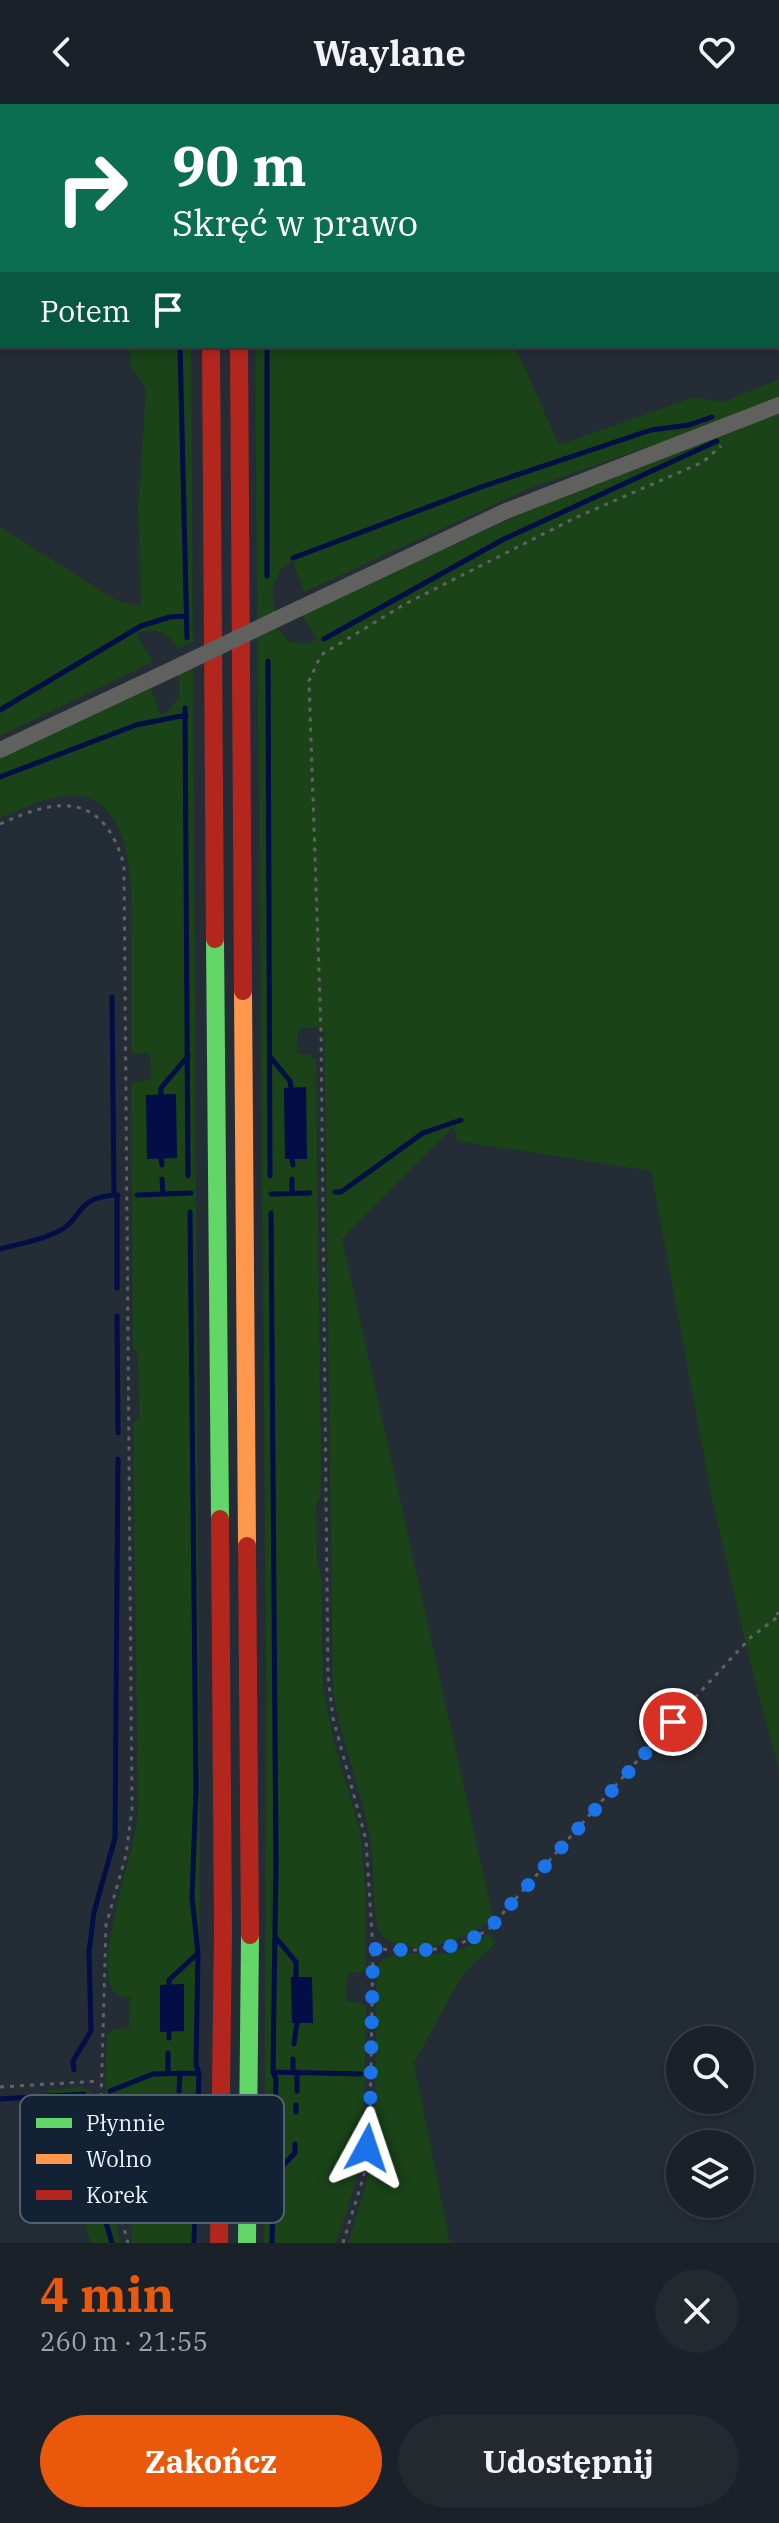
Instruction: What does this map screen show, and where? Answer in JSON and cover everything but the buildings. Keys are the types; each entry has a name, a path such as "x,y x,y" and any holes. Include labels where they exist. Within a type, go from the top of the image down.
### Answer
{"highway":[{"path":"211,348 223,1932 221,2095"},
{"path":"239,348 250,1920 248,2095"},
{"path":"219,2223 219,2243"},
{"path":"247,2223 247,2243"}],"street":[{"path":"0,750 506,511 779,405"}],"path":[{"path":"343,2243 364,2175 370,2120 373,1949 366,1840 333,1718 328,1676 321,1031 309,681 321,655 405,604 577,517 703,462 721,446 725,428"},
{"path":"0,824 52,805 84,809 107,825 124,865 132,1809 126,1855 106,1925 101,2095"},
{"path":"373,1949 450,1949 469,1942 489,1929 653,1743 751,1637 778,1614"},
{"path":"0,2087 101,2081"},
{"path":"123,2223 128,2243"}],"green space":[{"path":"130,348 191,348 193,642 178,649 170,638 160,632 136,634 153,662 0,736 0,527 118,601 141,606 138,507 146,389 130,364"},
{"path":"255,348 516,348 559,445 694,397 723,402 779,379 779,1770 712,1499 651,1171 458,1141 453,1127 342,1239 493,1917 468,1934 436,1945 404,1946 390,1941 379,1932 370,1838 333,1691 324,1027 298,1029 297,1053 310,1055 316,1060 321,1467 320,1497 316,1504 323,1686 334,1743 360,1830 366,1895 366,1969 347,1973 346,2001 364,2004 366,2009 363,2142 355,2185 336,2243 264,2243 264,2223 284,2223 284,2095 265,2095 266,1658","holes":["722,421 302,614 317,640 305,644 290,642 277,628 272,589 281,568 293,561 304,592 530,488"]},
{"path":"193,668 199,2095 105,2095 107,2034 114,2029 129,2028 130,1997 113,1991 108,1978 108,1958 138,1815 133,1423 139,1417 138,1355 133,1347 131,1083 151,1079 150,1053 131,1053 132,909 127,854 119,830 107,811 89,799 64,796 0,818 0,758 151,687 160,714 166,713 179,697 179,675"},
{"path":"488,1934 496,1943 461,1977 414,2063 450,2243 348,2243 366,2184 375,2112 377,1965 384,1959 401,1954 437,1954 457,1950"},
{"path":"81,2087 92,2095 48,2095 47,2090"},
{"path":"85,2223 116,2223 121,2243 91,2243"},
{"path":"131,2223 198,2223 198,2243 132,2243"}],"shaded area":[{"path":"306,1087 307,1159 285,1159 284,1088"},
{"path":"176,1094 177,1158 147,1159 146,1095"},
{"path":"291,1977 312,1977 313,2023 292,2023"},
{"path":"184,1984 184,2031 160,2032 160,1985"}],"waterway":[{"path":"180,348 187,638"},
{"path":"267,348 267,576"},
{"path":"293,558 481,487 651,430 689,425 712,417"},
{"path":"324,639 504,539 717,441"},
{"path":"0,710 141,626 170,617 186,616"},
{"path":"268,661 270,1176"},
{"path":"185,708 188,1176"},
{"path":"0,777 136,725 186,715"},
{"path":"112,997 114,1195"},
{"path":"161,1094 161,1088 188,1056"},
{"path":"271,1058 290,1081 291,1088"},
{"path":"335,1192 341,1192 423,1133 461,1120"},
{"path":"161,1159 162,1165"},
{"path":"292,1159 293,1165"},
{"path":"162,1179 163,1194"},
{"path":"292,1179 292,1193"},
{"path":"137,1195 191,1193"},
{"path":"271,1194 310,1193"},
{"path":"117,1195 117,1288"},
{"path":"0,1249 55,1233 71,1222 86,1204 104,1196 118,1195"},
{"path":"190,1212 196,1790 192,1897 198,1953 198,2095"},
{"path":"271,1213 276,1861 273,2072 276,2095"},
{"path":"117,1316 118,1433"},
{"path":"74,2070 73,2061 91,2031 89,1952 94,1912 115,1838 118,1459"},
{"path":"277,1939 296,1962 296,1977"},
{"path":"169,1984 169,1980 197,1954"},
{"path":"294,2044 297,2023"},
{"path":"169,2032 169,2038"},
{"path":"168,2053 168,2073"},
{"path":"293,2059 293,2072"},
{"path":"273,2072 361,2074"},
{"path":"297,2072 297,2091"},
{"path":"179,2091 180,2073"},
{"path":"110,2091 153,2074 199,2073"},
{"path":"67,2095 84,2094"},
{"path":"0,2099 20,2098"},
{"path":"296,2105 296,2112"},
{"path":"284,2165 295,2153 295,2144"},
{"path":"106,2223 112,2243"},
{"path":"194,2243 195,2223"},
{"path":"272,2223 272,2243"}],"traffic: fast":[{"path":"215,939 220,1519"},
{"path":"248,2095 250,1935"},
{"path":"247,2223 247,2243"}],"traffic: slow":[{"path":"243,991 247,1546"}],"traffic: jam":[{"path":"211,348 215,939"},
{"path":"239,348 243,991"},
{"path":"220,1519 221,2095"},
{"path":"247,1546 250,1935"},
{"path":"219,2223 219,2243"}],"route":[{"path":"367,2148 373,1949 450,1949 469,1942 489,1929 673,1722"}]}
